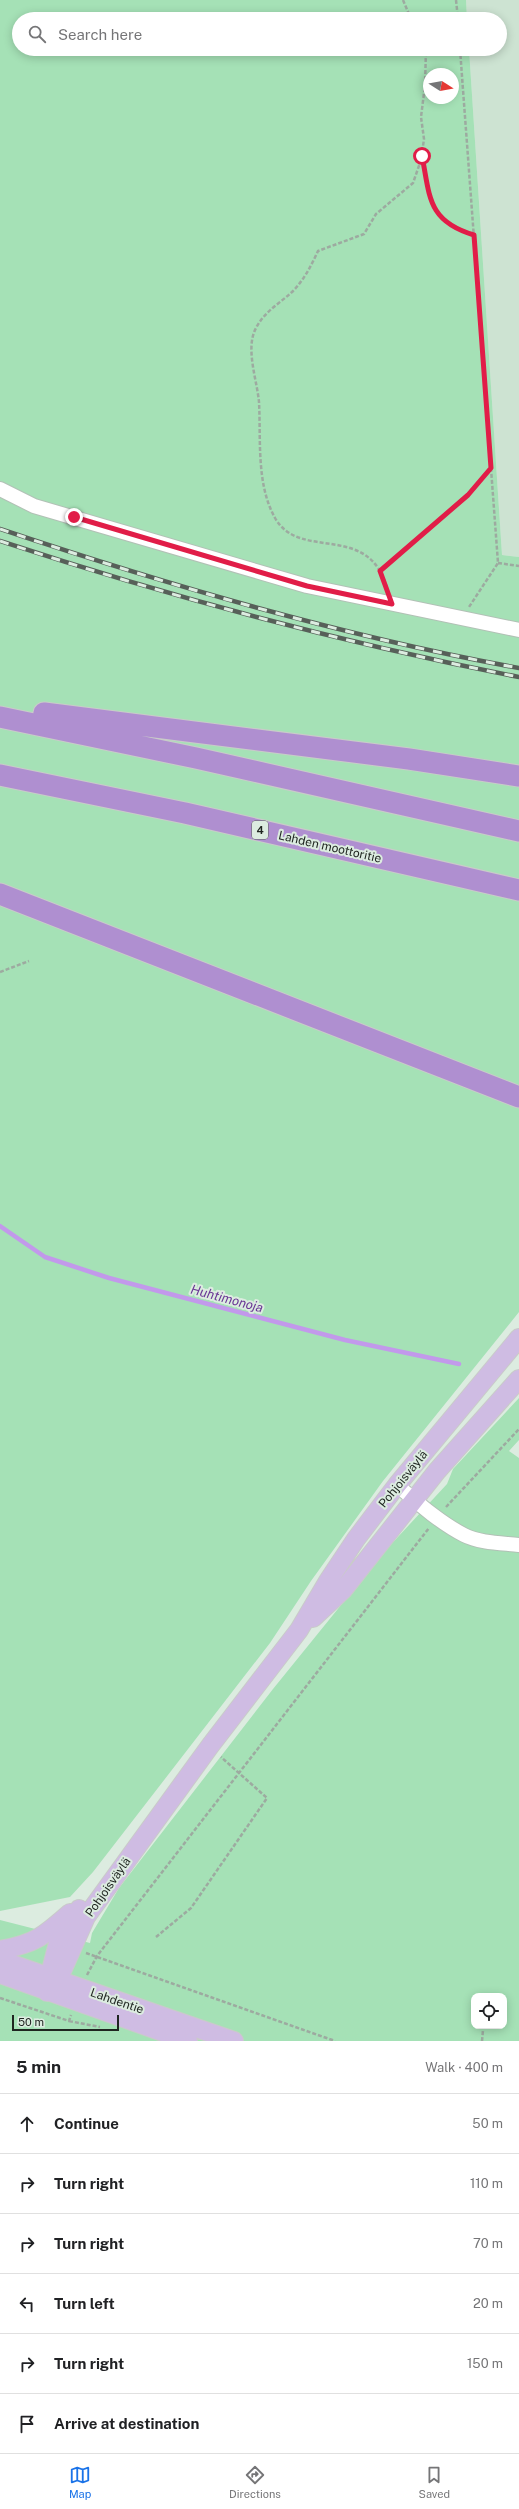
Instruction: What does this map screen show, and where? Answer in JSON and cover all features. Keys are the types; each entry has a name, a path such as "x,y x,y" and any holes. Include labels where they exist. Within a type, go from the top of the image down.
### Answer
{"highway":[{"path":"0,708 409,759 519,776"},
{"path":"0,717 196,758 519,831"},
{"name":"Lahden moottoritie","path":"0,775 185,813 519,890"},
{"path":"0,894 519,1097"}],"main road":[{"name":"Pohjoisväylä","path":"51,1983 86,1917 210,1746 299,1630 328,1581 397,1485 519,1338"},
{"name":"Pohjoisväylä","path":"299,1630 343,1590 414,1499 471,1430 519,1379"},
{"name":"Pohjoisväylä","path":"51,1983 58,1943 84,1901 210,1746"},
{"name":"Pohjoisväylä","path":"0,1950 25,1946 43,1937 84,1901"},
{"name":"Lahdentie","path":"0,1960 188,2041"},
{"name":"Lahdentie","path":"0,1974 51,1983 234,2041"}],"lane":[{"path":"0,489 34,506 307,586 519,630"},
{"path":"397,1485 437,1518 465,1536 497,1543 519,1545"}],"path":[{"path":"403,0 408,12"},
{"path":"456,0 457,12"},
{"path":"426,56 422,156 428,195 440,216 456,230 474,235"},
{"path":"461,56 498,563 461,619"},
{"path":"392,604 376,564 359,550 328,542 303,539 291,534 276,518 267,495 262,470 259,441 258,386 251,349 256,328 273,307 292,292 306,276 318,251 364,234 376,214 413,183 422,156"},
{"path":"380,571 468,495 491,468"},
{"path":"498,563 519,566"},
{"path":"0,972 28,961"},
{"path":"334,2041 98,1956 437,1518 519,1429"},
{"path":"156,1937 191,1908 268,1798 210,1746"},
{"path":"482,2041 483,2030"}],"shaded area":[{"path":"466,0 519,0 519,557 502,555 469,56 507,56 507,12 467,12"}],"green space":[{"path":"0,0 466,0 467,12 12,12 12,56 469,56 502,555 519,557 519,1312 383,1481 311,1581 270,1643 93,1872 70,1897 0,1911"},
{"path":"519,1398 519,1440 509,1451 519,1458 519,2041 0,2041 0,1920 90,1943 92,1933 119,1888 273,1689 384,1552 447,1484 453,1469"}],"waterway":[{"name":"Huhtimonoja","path":"0,1226 45,1257 109,1278 345,1340 459,1364"}],"railway":[{"path":"0,529 127,570 257,608 388,641 519,668"},
{"path":"0,541 128,581 257,617 322,634 453,664 519,677"}],"route":[{"path":"74,517 307,586 392,604 380,571 468,495 491,468 474,235 456,230 440,216 433,206 428,195 422,156"}]}
